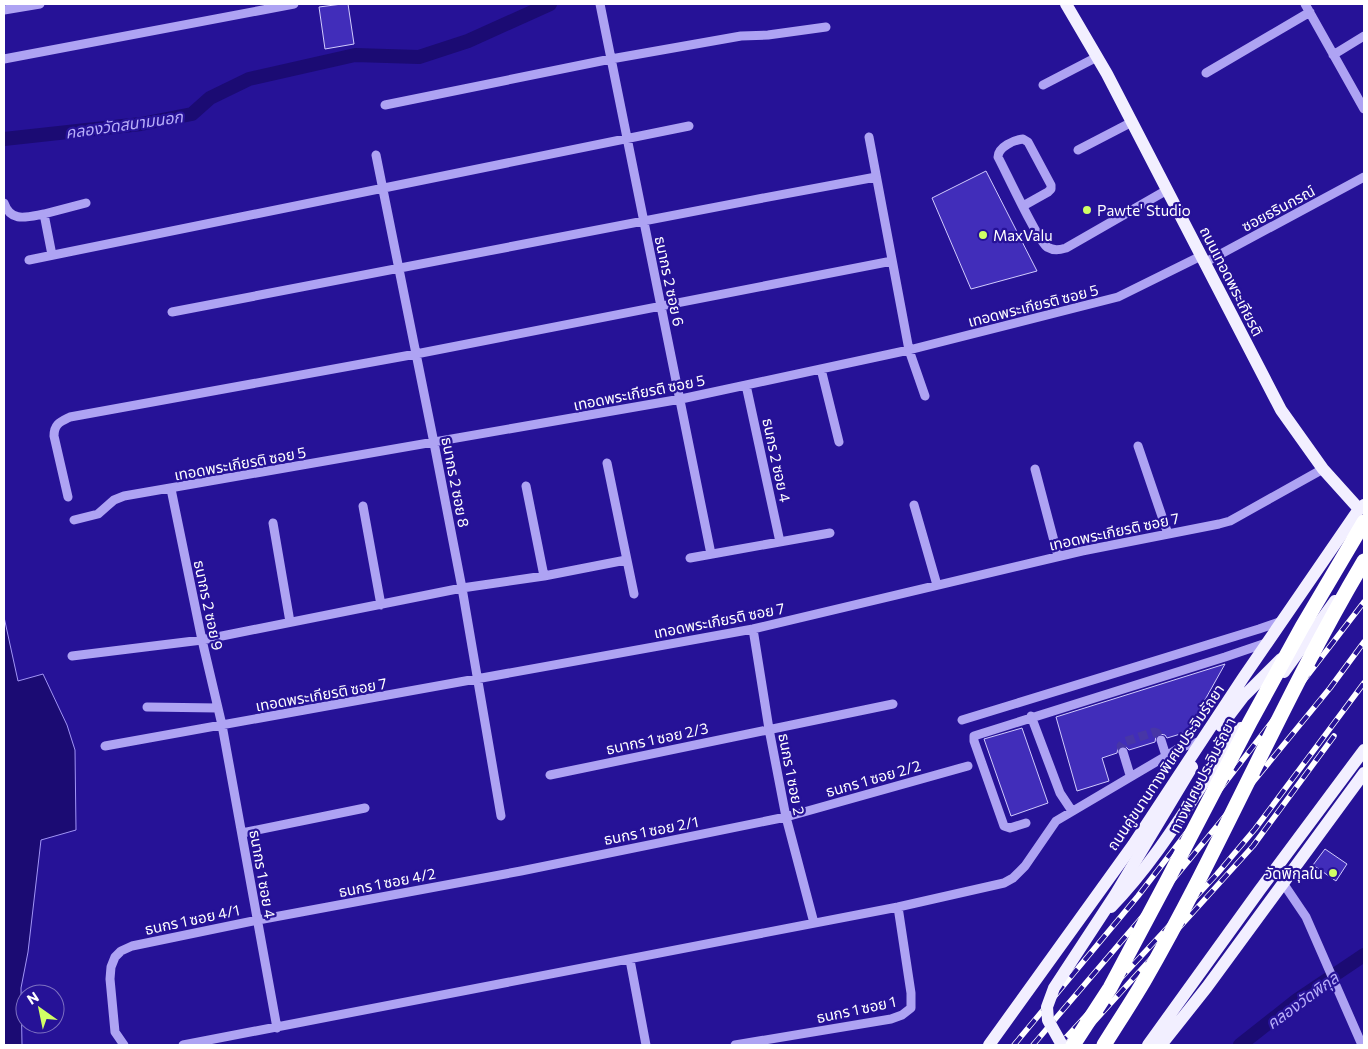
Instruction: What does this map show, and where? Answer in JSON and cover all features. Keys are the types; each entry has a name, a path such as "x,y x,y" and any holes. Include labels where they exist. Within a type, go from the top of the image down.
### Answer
{"highway":[{"name":"ทางพิเศษประจิมรัถยา","path":"1073,1045 1110,988 1362,512"},
{"path":"1104,1045 1144,981 1178,919 1330,618 1364,561"}],"main road":[{"name":"ถนนเทอดพระเกียรติ","path":"1066,4 1132,122 1281,410 1323,469 1362,512"},
{"name":"ถนนคู่ขนานทางพิเศษประจิมรัถยา","path":"989,1045 1133,845 1243,678 1362,512"},
{"path":"1044,971 1090,928 1136,880 1152,860 1229,744 1312,633 1364,555"},
{"path":"1192,767 1243,697 1312,633"},
{"path":"1062,1045 1048,1020 1047,1007 1054,988 1115,895 1243,678"},
{"path":"1148,1045 1364,750"},
{"path":"1162,1045 1364,774"}],"street":[{"path":"4,10 20,5 40,4"},
{"path":"4,59 294,4"},
{"name":"ธนากร 2 ซอย 6","path":"600,4 711,554"},
{"path":"1304,4 1364,109"},
{"path":"1206,73 1310,12"},
{"path":"385,105 611,59 741,36 768,35 826,27"},
{"path":"1333,55 1364,36"},
{"path":"1043,85 1097,57"},
{"path":"1078,150 1132,122"},
{"path":"29,260 628,140 689,126"},
{"path":"869,137 909,350 925,396"},
{"path":"1023,206 1052,189 1028,142 1024,139 1001,149 998,157 1023,206 1046,247 1056,251 1066,248 1167,190"},
{"name":"ธนากร 2 ซอย 8","path":"376,155 462,588 501,816"},
{"path":"172,312 399,270 644,220 876,176"},
{"name":"ซอยธรินกรณ์","path":"1203,259 1364,177"},
{"path":"4,203 8,212 13,217 44,214 86,203"},
{"path":"44,214 52,255"},
{"name":"เทอดพระเกียรติ ซอย 5","path":"74,520 98,514 114,500 124,496 681,399 909,350 1118,298 1203,259"},
{"path":"68,497 54,429 58,423 70,417 416,354 892,261"},
{"path":"821,369 840,442"},
{"name":"ธนกร 2 ซอย 4","path":"746,385 780,542"},
{"path":"1138,446 1168,534"},
{"path":"607,463 634,594"},
{"path":"1035,469 1058,556"},
{"name":"เทอดพระเกียรติ ซอย 7","path":"105,746 754,629 1058,556 1230,521 1323,469"},
{"path":"526,486 544,576"},
{"name":"ธนากร 2 ซอย 9","path":"171,489 202,640 222,725"},
{"path":"914,505 937,585"},
{"path":"363,506 381,604"},
{"path":"273,523 290,622"},
{"path":"690,558 830,533"},
{"path":"72,656 202,640 462,588 544,576 626,560"},
{"path":"962,720 1284,620"},
{"name":"ธนกร 1 ซอย 2","path":"754,629 769,729 786,817 814,923"},
{"path":"1026,822 1010,828 1004,826 973,738 979,733 1269,642"},
{"name":"ธนากร 1 ซอย 2/3","path":"550,775 893,704"},
{"path":"148,707 218,708"},
{"path":"1031,716 1060,793 1072,811"},
{"name":"ธนากร 1 ซอย 4","path":"222,725 278,1028"},
{"path":"1161,740 1166,756"},
{"path":"184,1045 630,960 898,907 1004,883 1013,878 1025,866 1056,821 1179,748 1201,741"},
{"path":"1123,752 1130,776"},
{"name":"ธนกร 1 ซอย 2/2","path":"786,817 968,766"},
{"path":"242,832 365,808"},
{"name":"ธนกร 1 ซอย 2/1","path":"521,871 786,817"},
{"name":"ธนกร 1 ซอย 4/2","path":"258,920 521,871"},
{"path":"1284,883 1306,917 1362,1045"},
{"name":"ธนกร 1 ซอย 1","path":"735,1045 902,1016 911,1008 912,993 898,907"},
{"name":"ธนกร 1 ซอย 4/1","path":"124,1045 116,1032 110,973 115,956 132,946 258,920"},
{"path":"630,960 646,1045"}],"shaded area":[{"path":"4,617 18,681 43,674 67,725 75,750 76,830 41,840 28,952 22,984 15,984 15,1034 22,1034 22,1045 4,1045"}],"building":[{"path":"348,4 354,44 325,49 319,7"},
{"name":"MaxValu","path":"986,171 1037,271 971,289 932,198"},
{"path":"1225,664 1187,732 1167,738 1165,735 1160,734 1156,736 1155,742 1129,750 1125,746 1121,746 1118,748 1117,753 1102,758 1109,781 1077,791 1056,717"},
{"path":"1022,728 1048,803 1011,816 984,739"},
{"name":"วัดพิกุลใน","path":"1325,849 1347,864 1336,881 1313,865"}],"waterway":[{"name":"คลองวัดสนามนอก","path":"4,139 141,124 192,114 210,98 249,79 355,55 419,57 468,41 550,4"},
{"name":"คลองวัดพิกุล","path":"1240,1045 1297,1000 1364,955"}],"tunnel":[{"path":"1123,752 1121,746 1124,742 1154,732 1157,733 1161,740"}],"railway":[{"path":"1014,1045 1138,896 1364,602"},
{"path":"1033,1045 1149,909 1330,688 1364,642"},
{"path":"1059,1045 1217,874 1255,829 1364,683"},
{"path":"1073,1045 1253,846 1334,736"}],"place":[{"name":"Pawte' Studio","path":"1087,210"},
{"name":"MaxValu","path":"983,235"},
{"name":"วัดพิกุลใน","path":"1333,873"}]}
